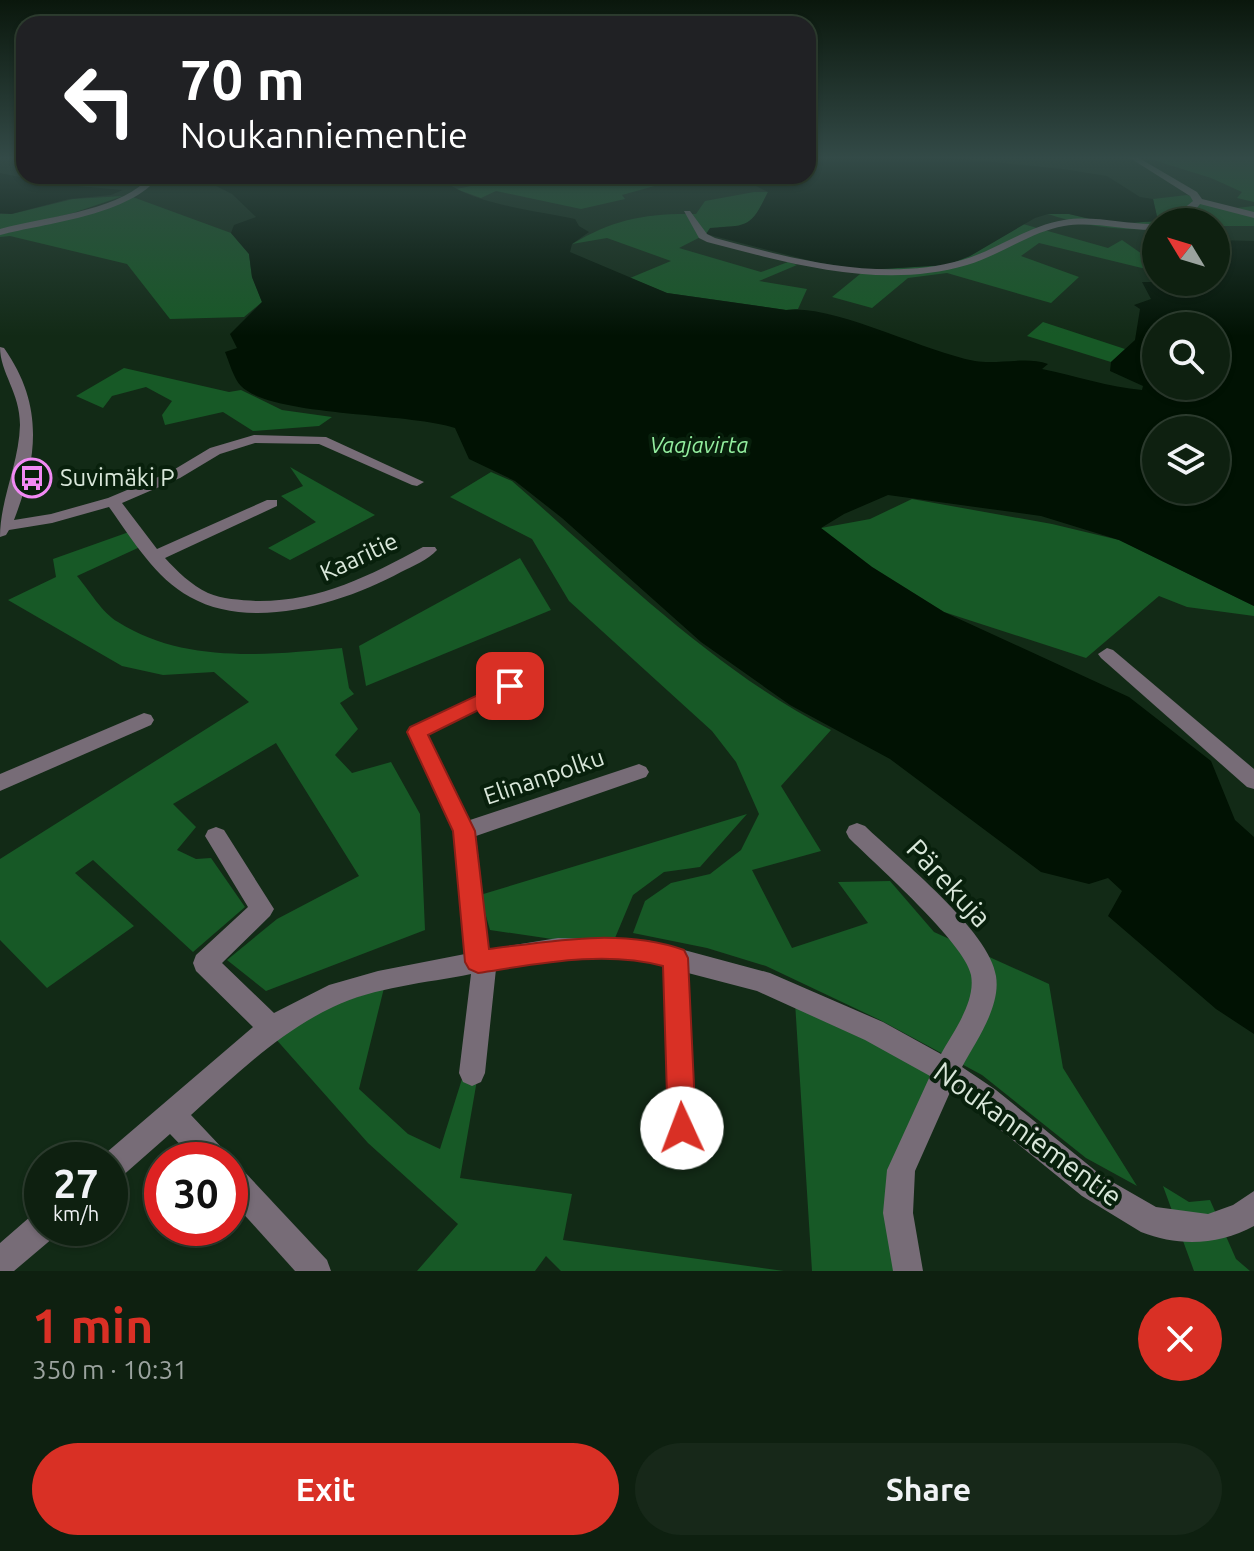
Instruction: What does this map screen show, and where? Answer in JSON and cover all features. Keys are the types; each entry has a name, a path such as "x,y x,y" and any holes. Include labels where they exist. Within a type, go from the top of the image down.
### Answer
{"street":[{"path":"0,232 57,217"},
{"path":"690,217 703,236 711,240 863,271 925,269 964,263 1026,235 1066,223 1142,226"},
{"path":"0,351 19,384 26,406 27,427 13,507 2,529"},
{"path":"2,529 113,501 175,475 215,451 254,439 304,438 334,444 417,482"},
{"name":"Kaaritie","path":"113,501 156,556 192,591 209,600 269,607 311,604 365,586 429,550"},
{"path":"156,556 272,503"},
{"path":"1107,654 1254,781"},
{"path":"472,1073 481,961 464,831 417,732 533,675"},
{"path":"0,783 144,720"},
{"name":"Elinanpolku","path":"464,831 639,772"},
{"name":"Pärekuja","path":"857,832 968,941 984,976 980,1007 946,1071 901,1170 898,1213 908,1271"},
{"path":"216,836 262,909 205,963 271,1028"},
{"name":"Noukanniementie","path":"128,1153 271,1028 329,996 378,982 481,961 558,949 598,948 647,951 761,981 874,1031 946,1071 986,1099 1092,1186 1152,1221 1208,1229 1242,1217 1254,1206"},
{"path":"675,958 683,1156"},
{"path":"172,1115 197,1142"},
{"path":"248,1197 316,1271"},
{"path":"0,1263 24,1242"}],"green space":[{"path":"0,217 56,217 0,231"},
{"path":"61,217 188,217 231,233 249,254 252,277 262,302 244,317 170,319 127,264 10,236 0,237 0,232"},
{"path":"755,217 744,226 720,227 679,248 761,272 788,262 797,265 759,281 807,289 798,309 786,310 667,293 630,278 671,261 607,238 572,244 631,219"},
{"path":"1060,217 1083,217 1112,224 1142,222 1142,229 1115,228"},
{"path":"1230,217 1254,217 1254,226 1230,226"},
{"path":"1023,224 1108,248 1122,240 1142,254 1142,268 1039,243 1021,256 1079,277 1051,303 947,273 908,278 872,308 832,297 865,270 947,265 970,256"},
{"path":"1043,322 1125,349 1111,362 1027,336"},
{"path":"124,368 229,392 241,390 282,410 332,417 319,426 253,431 223,412 165,425 162,415 172,401 146,387 112,396 103,408 76,396"},
{"path":"290,467 375,515 290,560 268,548 316,522 281,496 303,486"},
{"path":"491,472 512,481 625,582 705,648 788,706 831,730 781,786 821,851 752,870 792,948 868,923 838,882 890,881 934,932 1049,984 1063,1068 1137,1186 1086,1158 982,1075 880,1020 766,966 707,948 633,933 645,901 671,883 710,874 741,850 759,814 736,762 712,731 569,601 532,539 450,497"},
{"path":"912,499 1052,524 1119,540 1254,606 1254,616 1187,607 1159,596 1086,658 944,612 872,567 821,528 870,519"},
{"path":"129,532 140,547 77,576 101,607 118,622 170,645 198,651 256,654 342,648 349,688 354,694 340,703 358,729 335,755 352,773 391,762 420,814 425,930 266,991 227,960 277,919 359,876 276,743 173,804 196,827 177,850 196,859 211,858 245,907 193,952 93,860 75,873 134,926 47,988 0,940 0,859 249,702 214,672 163,675 122,666 8,600 56,577 53,559"},
{"path":"520,558 551,610 366,686 359,646"},
{"path":"747,814 700,867 664,872 633,895 615,938 552,939 490,930 480,895"},
{"path":"384,988 359,1089 408,1134 440,1149 462,1079 477,1080 460,1178 572,1194 563,1240 784,1271 561,1271 546,1256 535,1271 417,1271 458,1224 368,1143 274,1037 305,1014"},
{"path":"795,1002 936,1072 895,1168 900,1271 812,1271"},
{"path":"1163,1186 1189,1202 1210,1200 1236,1259 1250,1271 1194,1271"}],"water":[{"name":"Vaajavirta","path":"255,217 566,217 575,219 579,226 589,232 572,244 570,252 667,293 828,314 975,361 1048,364 1042,369 1142,390 1142,400 1230,400 1230,312 1142,312 1142,386 1110,371 1111,362 1135,340 1140,309 1134,305 1151,299 1149,296 1230,296 1230,240 1254,241 1254,606 1119,540 1041,516 888,495 821,528 872,567 944,612 1129,697 1211,761 1235,820 1254,837 1254,1034 1216,1009 1108,916 1122,891 1108,878 1089,884 1041,872 890,759 790,705 701,642 562,518 515,481 469,459 455,428 406,419 310,409 257,396 241,386 225,352 237,348 230,334 262,302 252,277 249,254 231,233 234,225"},
{"path":"753,217 1037,217 970,256 947,265 865,270 815,262 706,234 710,228 746,223"},
{"path":"1083,217 1142,217 1142,222 1112,224"}],"place":[{"name":"Suvimäki P","path":"32,478"}],"route":[{"path":"510,686 417,732 464,831 478,962 578,948 647,951 675,958 682,1128"}]}
